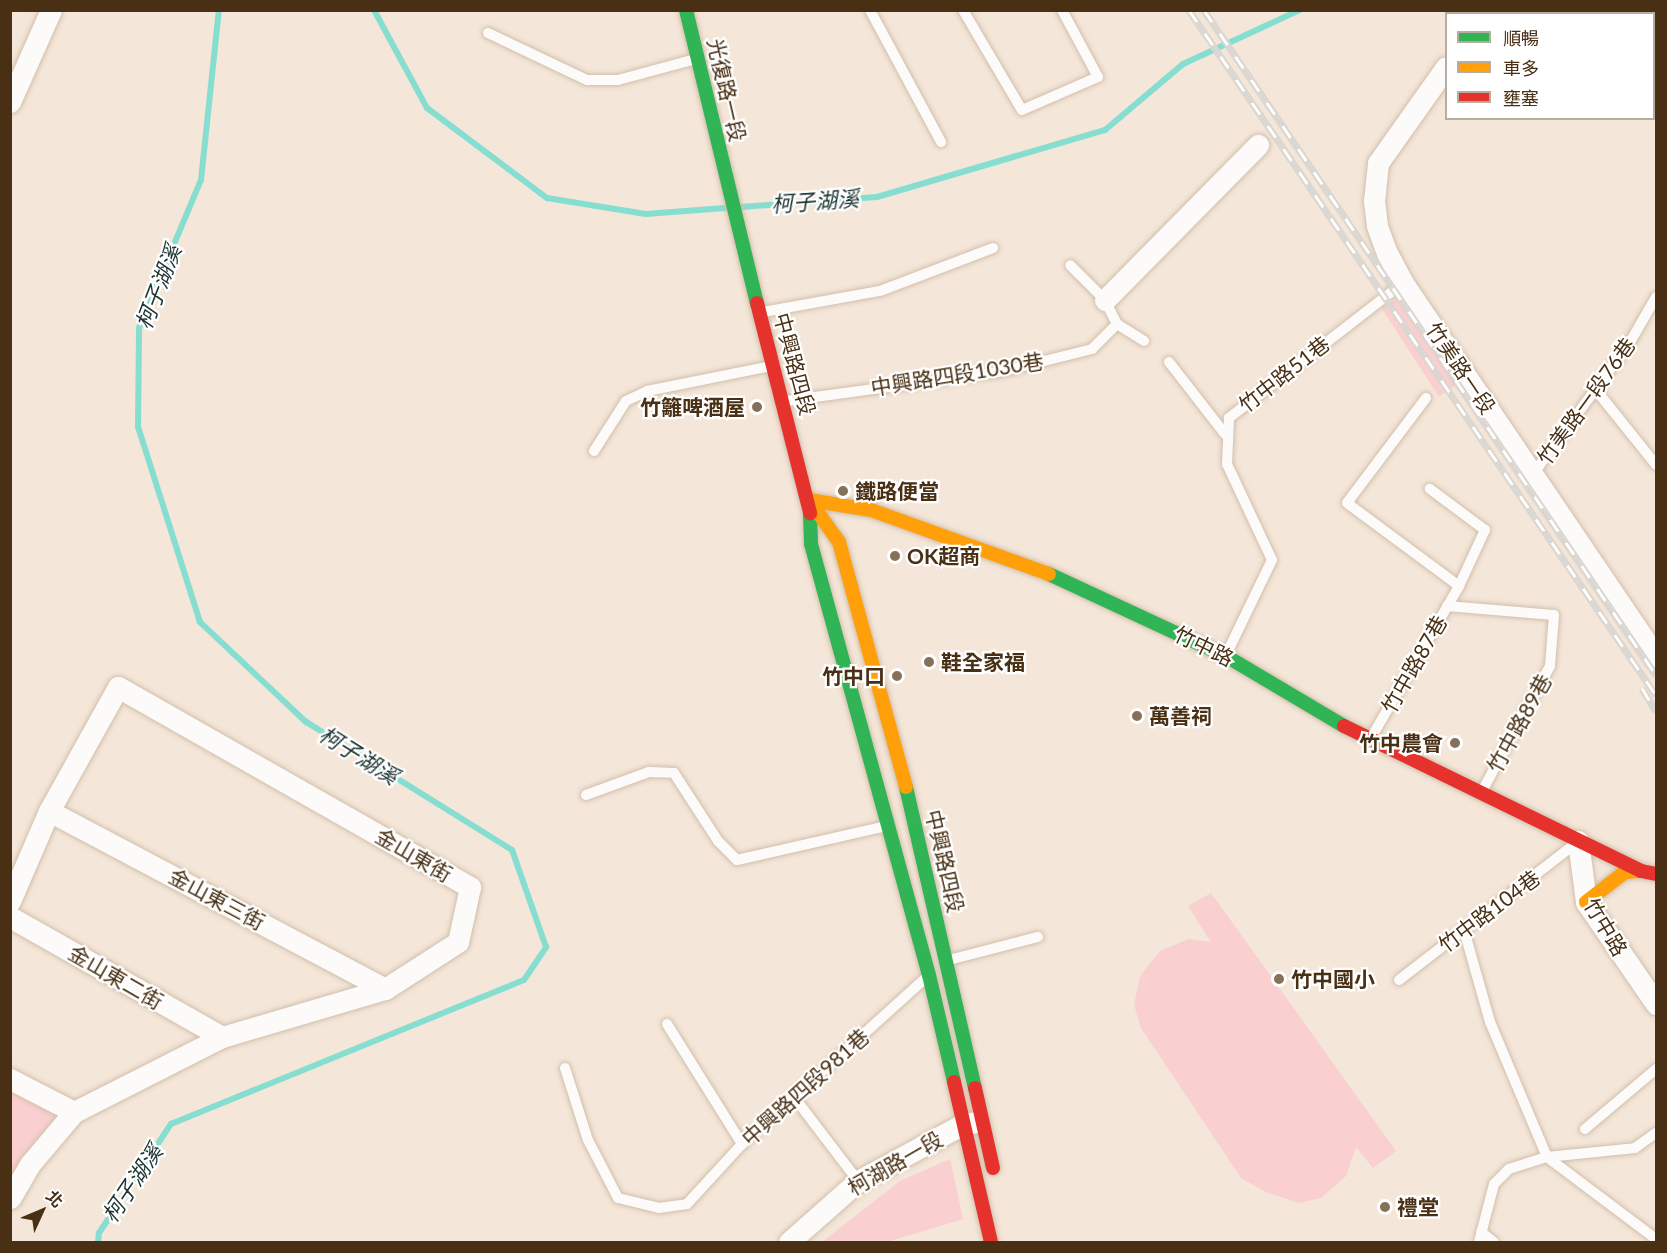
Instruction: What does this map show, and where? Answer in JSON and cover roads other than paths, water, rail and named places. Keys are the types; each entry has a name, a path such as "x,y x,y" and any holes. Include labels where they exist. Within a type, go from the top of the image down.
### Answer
{"main road":[{"name":"光復路一段","path":"686,10 740,238"},
{"name":"中興路四段","path":"740,238 809,500 811,544 947,960 991,1242"},
{"name":"中興路四段","path":"809,500 839,542 894,795 888,826 928,975 972,1123 998,1187"},
{"name":"竹中路","path":"809,500 871,510 1030,565 1226,656 1369,741 1641,871 1656,874"},
{"path":"1586,902 1619,876 1641,871"}],"street":[{"path":"10,102 51,10"},
{"name":"竹美路一段","path":"1445,68 1378,162 1374,201 1377,226 1403,283 1655,650"},
{"path":"1105,300 1258,146"},
{"name":"金山東街","path":"10,901 49,811 118,687 470,887 458,942 385,988 222,1037 74,1112 30,1164 10,1198"},
{"name":"金山東三街","path":"49,811 385,988"},
{"name":"竹中路","path":"1578,841 1586,902 1656,1004"},
{"name":"金山東二街","path":"10,917 222,1037"},
{"path":"10,1079 74,1112"},
{"name":"柯湖路一段","path":"789,1242 858,1181 972,1123"}],"lane":[{"path":"870,10 941,142"},
{"path":"963,10 1022,110 1098,77 1062,10"},
{"path":"488,33 587,80 637,76 699,58"},
{"path":"759,313 880,291 993,248"},
{"path":"1070,265 1105,300 1117,324 1144,341"},
{"name":"竹中路51巷","path":"1226,656 1272,560 1227,464 1225,434 1235,411 1403,283"},
{"name":"竹美路一段76巷","path":"1533,474 1596,390 1656,297"},
{"name":"中興路四段1030巷","path":"783,401 1004,371 1092,349 1117,324"},
{"path":"1169,362 1225,434"},
{"path":"594,452 626,401 647,391 774,366"},
{"path":"1596,390 1656,465"},
{"path":"1426,398 1347,503 1459,586"},
{"name":"竹中路87巷","path":"1369,741 1459,586 1485,530 1430,489"},
{"name":"竹中路89巷","path":"1447,606 1554,615 1550,666 1481,794"},
{"path":"586,795 649,772 674,773 718,841 737,860 888,826"},
{"name":"竹中路104巷","path":"1399,981 1578,841"},
{"path":"1464,930 1490,1022 1547,1157 1656,1239"},
{"path":"947,960 1038,937"},
{"name":"中興路四段981巷","path":"565,1068 588,1140 618,1198 659,1208 687,1204 742,1144 947,960"},
{"path":"667,1024 742,1144"},
{"path":"1585,1129 1656,1069"},
{"path":"794,1096 858,1181"},
{"path":"1494,1242 1480,1237 1494,1184 1500,1177 1547,1157 1635,1148 1656,1133"}],"waterway":[{"name":"柯子湖溪","path":"98,1242 99,1233 171,1124 524,980 546,947 512,850 306,722 200,622 138,427 139,328 201,180 219,10"},
{"name":"柯子湖溪","path":"374,10 427,108 547,198 646,214 725,208"},
{"name":"柯子湖溪","path":"741,207 877,197 1105,130 1183,64 1300,10"}],"railway":[{"path":"1189,10 1656,695"},
{"path":"1204,10 1656,675"},
{"path":"1642,688 1656,711"}],"place":[{"name":"竹籬啤酒屋","path":"757,407"},
{"name":"鐵路便當","path":"843,491"},
{"name":"OK超商","path":"895,556"},
{"name":"鞋全家福","path":"929,662"},
{"name":"竹中口","path":"897,676"},
{"name":"萬善祠","path":"1137,716"},
{"name":"竹中農會","path":"1455,743"},
{"name":"竹中國小","path":"1279,979"},
{"name":"禮堂","path":"1385,1207"}]}
